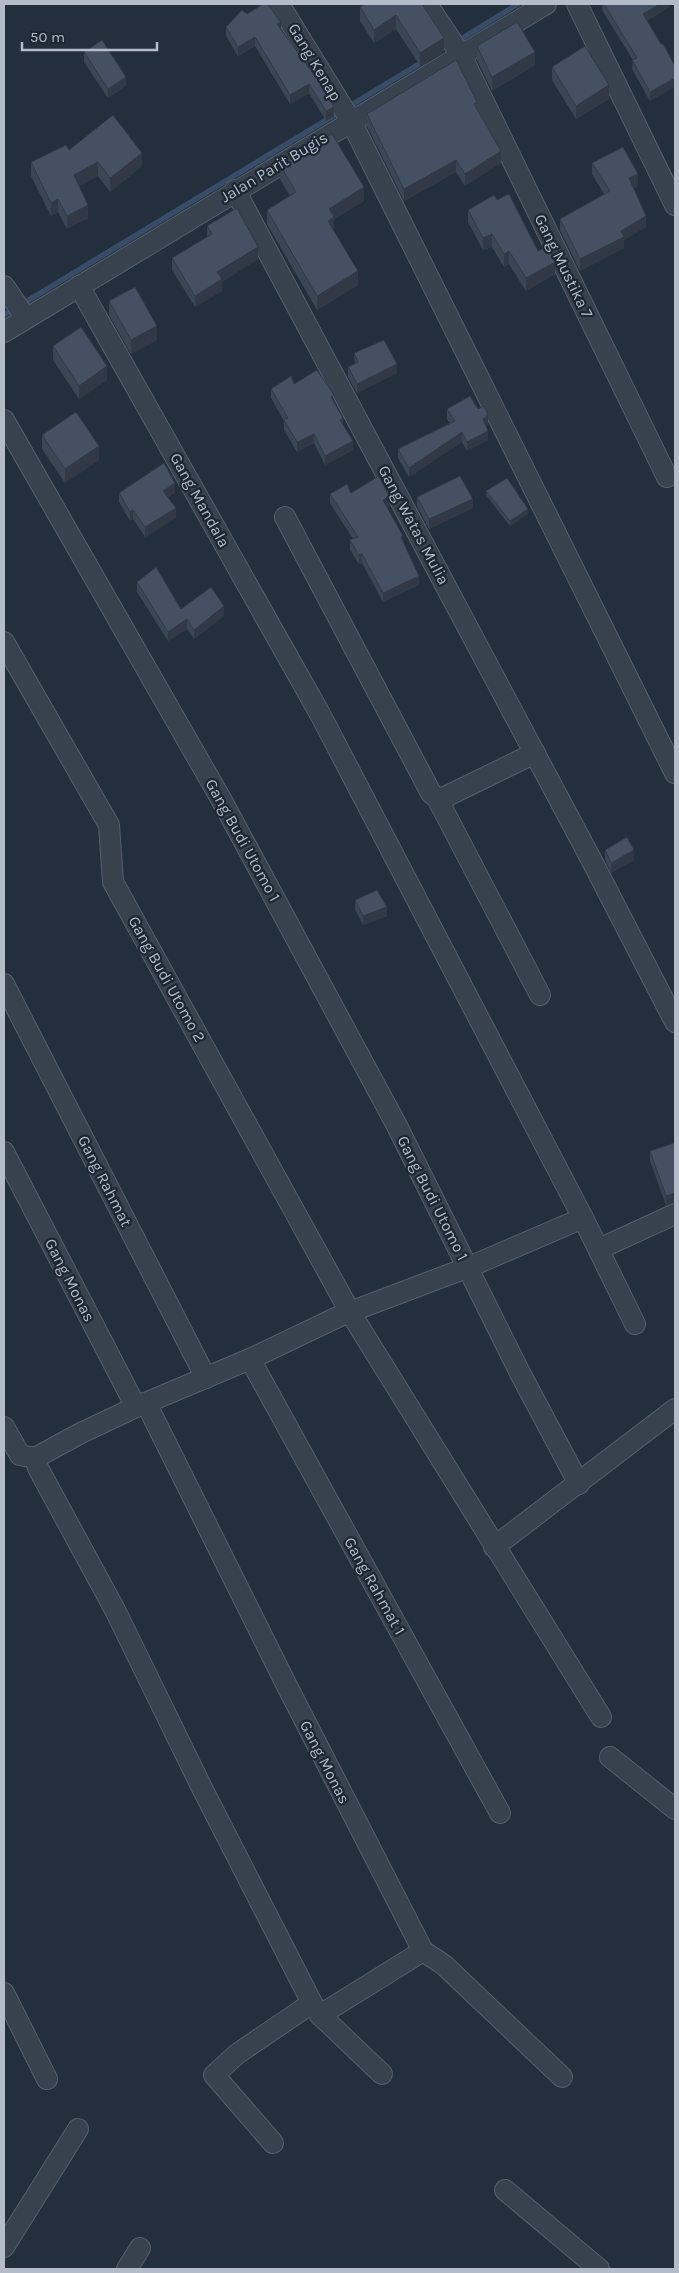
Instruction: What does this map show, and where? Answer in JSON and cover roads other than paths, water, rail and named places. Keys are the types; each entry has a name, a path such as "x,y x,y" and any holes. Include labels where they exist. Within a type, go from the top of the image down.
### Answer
{"street":[{"name":"Gang Kenap","path":"279,4 333,90 350,121 675,773"},
{"name":"Gang Mustika 7","path":"427,4 455,46 667,477"},
{"name":"Jalan Parit Bugis","path":"4,332 350,121 455,46 546,4"},
{"path":"577,4 675,205"},
{"name":"Gang Watas Mulia","path":"235,190 535,753 675,1022"},
{"path":"4,286 26,318"},
{"name":"Gang Mandala","path":"79,286 320,714 583,1218 635,1324"},
{"name":"Gang Budi Utomo 1","path":"4,420 221,798 396,1124 469,1267 520,1374 579,1484"},
{"path":"285,517 431,793 437,798 540,995"},
{"name":"Gang Budi Utomo 2","path":"4,642 109,825 113,882 350,1312 601,1717"},
{"path":"437,798 443,798 535,753"},
{"name":"Gang Rahmat","path":"4,984 206,1378"},
{"name":"Gang Monas","path":"4,1152 141,1405 423,1951 444,1965 562,2077"},
{"path":"599,1249 675,1214"},
{"path":"4,1428 20,1455 35,1458 81,1433 141,1405 250,1359 350,1312 469,1267 583,1218"},
{"name":"Gang Rahmat 1","path":"250,1359 500,1813"},
{"path":"494,1547 675,1409"},
{"path":"35,1458 38,1468 115,1610 202,1788 316,2009 382,2074"},
{"path":"610,1757 675,1809"},
{"path":"272,2143 214,2075 237,2054 423,1951"},
{"path":"4,1993 47,2079"},
{"path":"4,2247 78,2129"},
{"path":"505,2190 599,2269"},
{"path":"127,2269 140,2248"}],"waterway":[{"path":"456,42 518,4"},
{"path":"4,315 424,61"}]}
